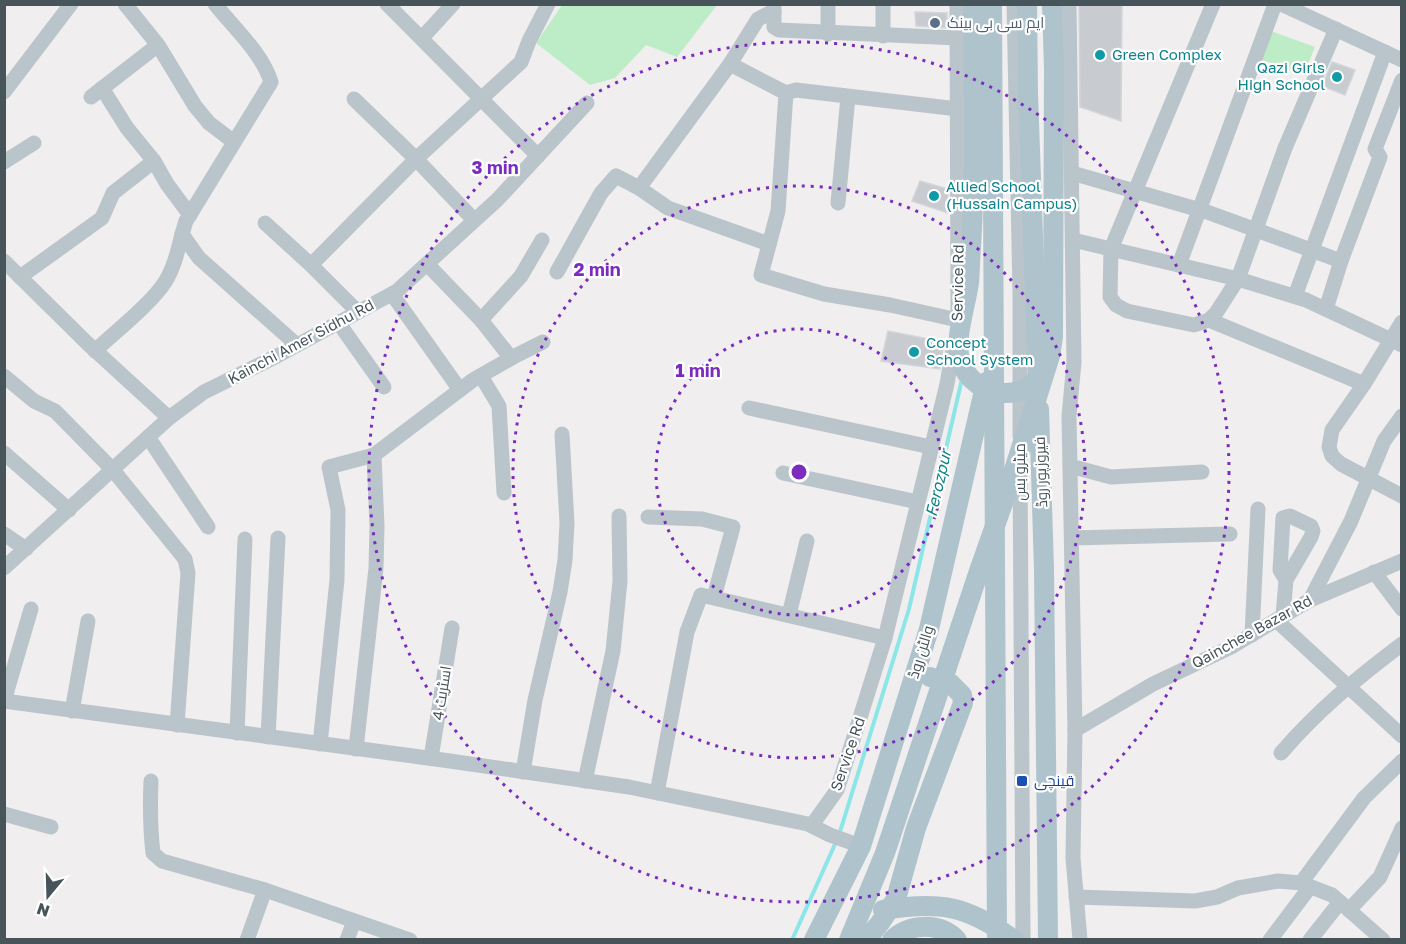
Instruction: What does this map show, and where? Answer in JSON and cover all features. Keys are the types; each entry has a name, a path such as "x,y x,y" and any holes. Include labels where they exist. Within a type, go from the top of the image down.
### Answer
{"main road":[{"path":"973,4 971,243 969,283 959,343 960,360 969,377 982,388 999,393 1014,393 1027,388 1042,375 1050,356"},
{"path":"992,4 997,939"},
{"name":"فیروزپور روڈ","path":"1027,4 1028,105 1044,568 1048,939"},
{"path":"849,939 885,853 1008,489 1050,356 1053,325 1052,4"},
{"name":"والٹن روڈ","path":"814,939 861,846 929,629 993,352"},
{"path":"866,939 896,899 916,828 961,711 962,695 950,683 932,677 922,684 885,804 873,809"},
{"path":"835,939 880,911 912,905 939,905 969,912 1014,939"},
{"path":"892,939 911,927 932,927 953,935 957,939"}],"street":[{"path":"4,92 71,4"},
{"path":"125,4 159,45 195,106 209,123 234,142"},
{"path":"95,351 165,282 190,215 271,82 267,70 255,53 215,4"},
{"path":"387,4 538,156"},
{"path":"422,38 453,4"},
{"path":"311,265 416,159 521,62 548,4"},
{"path":"828,4 828,34"},
{"path":"883,4 883,36"},
{"name":"Service Rd","path":"812,825 837,790 885,638 947,384 958,320 957,4"},
{"name":"میٹرو بس","path":"1014,4 1020,292 1023,939"},
{"path":"1069,4 1074,362 1069,416 1075,730 1073,858 1080,939"},
{"path":"1213,4 1111,249 1110,297 1116,304 1127,310 1194,325 1209,320 1216,313 1238,279 1285,148 1336,29"},
{"path":"1179,265 1275,4"},
{"path":"1281,4 1401,60"},
{"path":"774,8 774,27 779,30 828,34 958,38"},
{"path":"639,188 730,64 758,19 774,8"},
{"path":"159,45 97,93 154,161 167,184 190,215"},
{"path":"1294,296 1385,52"},
{"path":"730,64 786,93 796,90 958,109"},
{"path":"1326,309 1341,261 1380,157 1375,149 1401,80"},
{"path":"786,93 778,211 761,275 824,294 958,320"},
{"path":"838,203 848,97"},
{"path":"354,99 474,220"},
{"name":"Kainchi Amer Sidhu Rd","path":"4,568 169,418 204,392 392,294 497,200 587,103"},
{"path":"4,162 34,143"},
{"path":"20,277 102,218 113,193 154,161"},
{"path":"1072,173 1199,209 1341,261"},
{"path":"557,272 601,192 616,176 639,188 668,208 769,244"},
{"path":"265,223 358,312"},
{"path":"182,234 199,258 297,345"},
{"path":"481,320 521,276 542,240"},
{"path":"1073,240 1238,279 1294,296 1396,343"},
{"path":"4,261 95,351 169,418"},
{"path":"427,264 481,320 511,358"},
{"path":"392,294 460,390"},
{"path":"1209,320 1364,384"},
{"path":"338,322 384,387"},
{"path":"1401,322 1396,343 1332,430 1329,447 1332,456 1368,479 1401,496"},
{"path":"320,744 337,580 338,510 329,467 374,455 481,375 543,342"},
{"path":"481,375 499,406 504,493"},
{"path":"4,376 34,401 55,411 113,470 185,559 187,583 177,725"},
{"path":"749,408 932,447"},
{"path":"1310,600 1351,521 1384,441 1400,422"},
{"path":"523,772 535,700 560,592 565,560 567,523 562,434"},
{"path":"148,437 208,527"},
{"path":"4,453 69,510"},
{"path":"356,749 376,568 374,455"},
{"path":"1070,466 1111,477 1202,472"},
{"path":"783,473 918,502"},
{"path":"1252,634 1258,509"},
{"path":"585,781 613,651 620,581 619,516"},
{"path":"648,518 702,519 733,527 714,597"},
{"path":"4,534 26,549"},
{"path":"1071,537 1230,534"},
{"path":"268,737 278,538"},
{"path":"237,733 245,539"},
{"path":"789,615 807,541"},
{"name":"Qainchee Bazar Rd","path":"1075,730 1153,684 1231,647 1310,600 1401,561"},
{"path":"1374,572 1401,609"},
{"path":"1286,580 1280,618 1347,686 1401,736"},
{"path":"657,793 687,632 701,595 885,638"},
{"path":"31,609 4,701 431,759 657,793 812,825 830,835 861,846"},
{"path":"72,711 88,621"},
{"name":"اسٹریٹ 4","path":"431,759 452,628"},
{"path":"1281,753 1300,731 1347,686 1401,644"},
{"path":"1270,939 1364,798 1401,761"},
{"path":"151,781 150,815 153,852 162,861 265,890 410,939"},
{"path":"4,814 51,827"},
{"path":"1310,939 1380,877 1400,835"},
{"path":"1076,897 1194,901 1217,897 1238,888 1278,881 1306,885 1332,896 1380,938"},
{"path":"248,939 265,890"},
{"path":"347,939 354,921"}],"green space":[{"path":"562,5 717,5 677,57 646,45 615,78 590,85 536,43"},
{"path":"1271,31 1315,47 1304,74 1259,59"}],"building":[{"name":"Green Complex","path":"1079,4 1122,4 1121,121 1080,107"},
{"name":"ایم سی بی بینک","path":"915,12 947,13 947,28 916,26"},
{"name":"Qazi Girls High School","path":"1332,62 1355,70 1345,95 1322,86"},
{"name":"Allied School (Hussain Campus)","path":"920,181 948,189 948,213 912,201"},
{"name":"Concept School System","path":"888,331 944,342 940,369 881,361"}],"waterway":[{"name":"Ferozpur","path":"839,835 909,609 962,379"},
{"name":"Ferozpur","path":"792,940 836,842"}],"place":[{"name":"ایم سی بی بینک","path":"935,23"},
{"name":"Green Complex","path":"1100,55"},
{"name":"Qazi Girls High School","path":"1337,77"},
{"name":"Allied School (Hussain Campus)","path":"934,196"},
{"name":"Concept School System","path":"914,352"},
{"name":"قینچی","path":"1022,781"}]}
